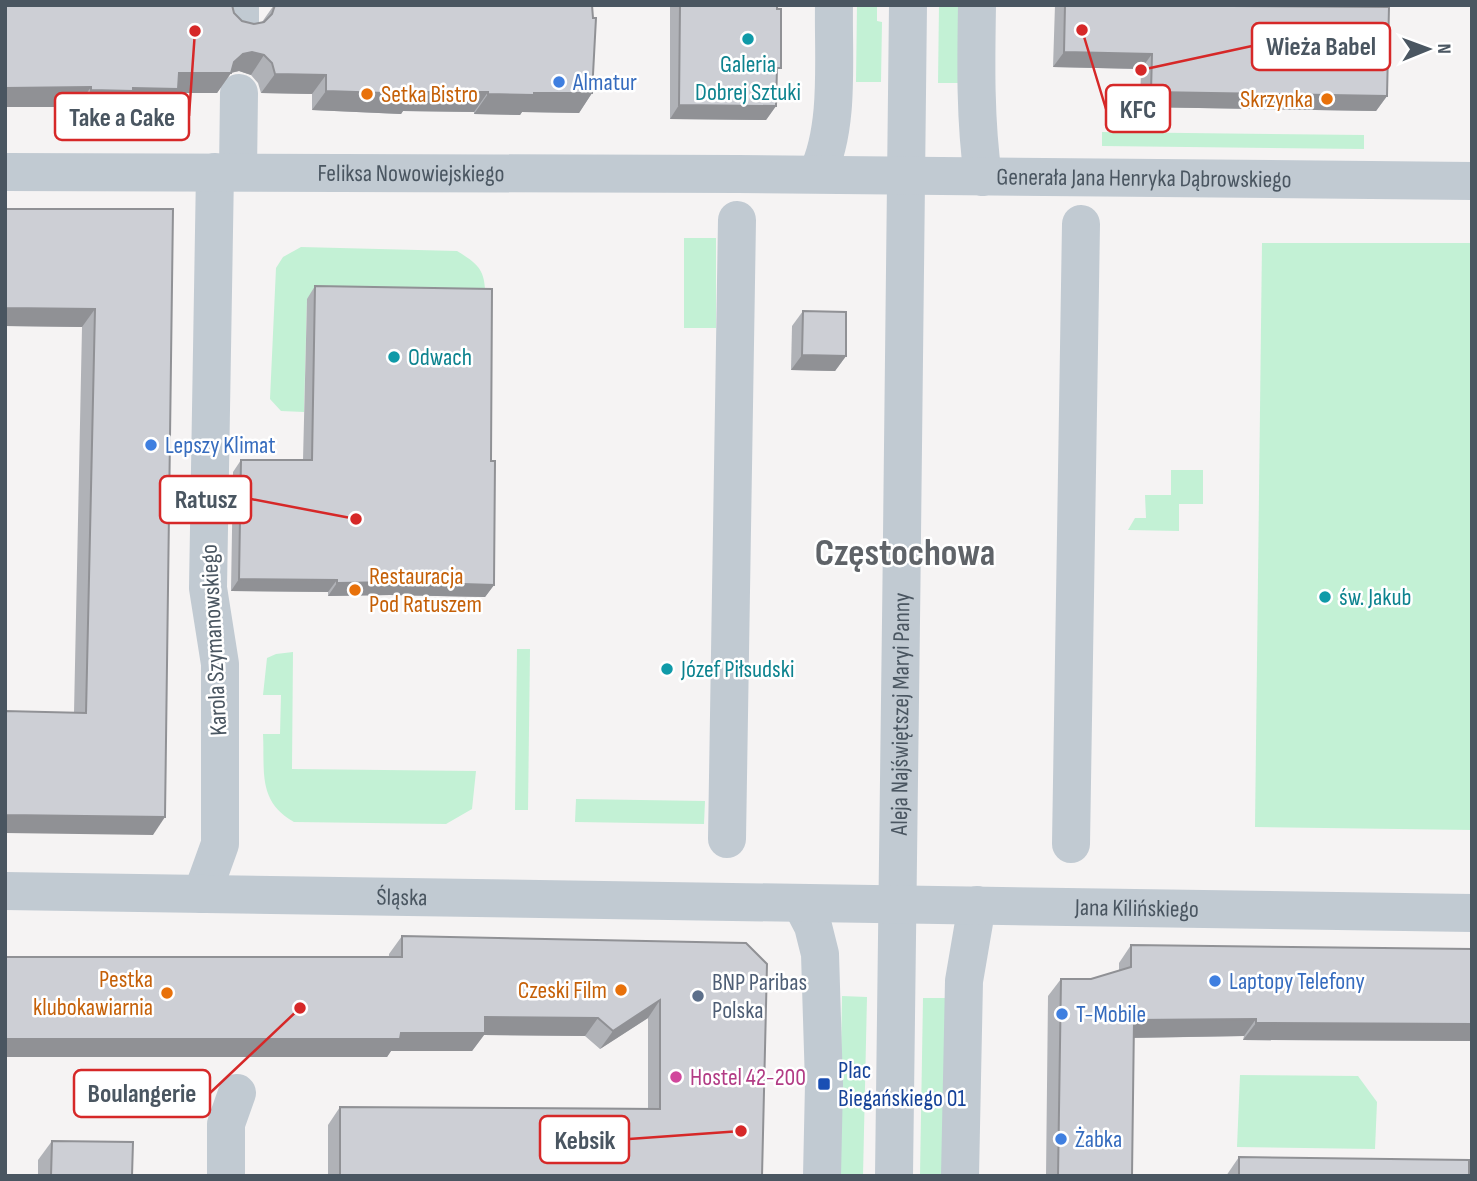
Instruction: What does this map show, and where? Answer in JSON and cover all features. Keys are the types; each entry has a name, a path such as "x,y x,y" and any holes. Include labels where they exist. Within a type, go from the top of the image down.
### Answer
{"street":[{"path":"817,174 828,150 833,98 834,5"},
{"name":"Aleja Najświętszej Maryi Panny","path":"894,1176 908,5"},
{"path":"977,5 977,133 983,177"},
{"name":"Karola Szymanowskiego","path":"202,894 220,844 220,664 208,588 226,172 239,93"},
{"name":"Generała Jana Henryka Dąbrowskiego","path":"817,174 905,164 983,177 1472,181"},
{"name":"Feliksa Nowowiejskiego","path":"5,172 817,174"},
{"path":"727,839 737,220"},
{"path":"1071,845 1081,224"},
{"name":"Śląska","path":"5,891 801,903"},
{"path":"801,903 813,926 820,954 824,1084 822,1176"},
{"name":"Jana Kilińskiego","path":"801,903 1472,913"},
{"path":"960,1176 964,981 977,905"},
{"path":"226,1176 226,1124 237,1093"}],"green space":[{"path":"857,5 877,5 877,21 882,22 881,82 856,82"},
{"path":"939,5 964,5 963,83 938,83"},
{"path":"1102,132 1364,135 1364,149 1102,146"},
{"path":"684,238 716,238 716,328 684,328"},
{"path":"1262,243 1472,243 1472,830 1255,827"},
{"path":"301,247 457,251 477,266 483,276 485,289 307,299 304,412 281,411 270,399 276,268 283,257"},
{"path":"1171,470 1203,470 1203,504 1179,504 1179,531 1128,530 1135,518 1146,518 1145,495 1171,495"},
{"path":"517,649 530,649 528,810 515,810"},
{"path":"293,652 292,769 476,771 472,809 446,824 294,822 282,814 268,795 265,784 263,734 280,734 281,695 263,695 267,658"},
{"path":"576,799 705,801 704,824 575,822"},
{"path":"842,996 867,997 863,1176 839,1176"},
{"path":"923,998 950,998 946,1176 920,1176"},
{"path":"1240,1075 1358,1076 1377,1102 1375,1149 1237,1147"}],"building":[{"path":"5,5 232,5 234,13 242,21 254,24 264,22 272,14 275,5 592,5 593,18 596,18 592,93 534,95 488,92 415,94 326,91 326,75 275,74 272,63 264,55 252,52 243,54 234,62 231,73 179,73 178,89 133,88 133,91 91,90 91,87 5,88"},
{"path":"680,5 777,5 777,9 781,9 781,68 777,68 776,106 679,105"},
{"path":"1065,5 1389,7 1387,96 1151,92 1152,54 1064,52"},
{"path":"5,209 173,209 165,817 5,815 5,711 86,713 95,309 5,308"},
{"path":"315,286 492,289 491,461 495,461 494,585 239,579 241,460 312,460"},
{"path":"803,311 846,312 846,356 802,355"},
{"path":"402,936 746,943 767,964 762,1176 340,1176 340,1107 660,1109 660,1000 613,1031 598,1018 485,1017 485,1033 401,1033 400,1039 5,1039 5,957 402,957"},
{"path":"1131,945 1472,949 1472,1024 1256,1023 1256,1019 1134,1020 1132,1176 1058,1176 1061,979 1091,979 1131,967"},
{"path":"52,1141 133,1142 132,1176 51,1176"},
{"path":"1239,1157 1469,1160 1469,1176 1239,1176"}],"place":[{"name":"KFC","path":"1082,30"},
{"name":"Take a Cake","path":"195,31"},
{"name":"Galeria Dobrej Sztuki","path":"748,39"},
{"name":"Wieża Babel","path":"1141,70"},
{"name":"Almatur","path":"559,82"},
{"name":"Setka Bistro","path":"367,94"},
{"name":"Skrzynka","path":"1327,99"},
{"name":"Odwach","path":"394,357"},
{"name":"Lepszy Klimat","path":"151,445"},
{"name":"Ratusz","path":"356,519"},
{"name":"Restauracja Pod Ratuszem","path":"355,590"},
{"name":"św. Jakub","path":"1325,597"},
{"name":"Józef Piłsudski","path":"667,669"},
{"name":"Laptopy Telefony","path":"1215,981"},
{"name":"Czeski Film","path":"621,990"},
{"name":"Pestka klubokawiarnia","path":"167,993"},
{"name":"BNP Paribas Polska","path":"698,996"},
{"name":"Boulangerie","path":"300,1008"},
{"name":"T-Mobile","path":"1062,1014"},
{"name":"Hostel 42-200","path":"676,1077"},
{"name":"Plac Biegańskiego 01","path":"824,1084"},
{"name":"Kebsik","path":"741,1131"},
{"name":"Żabka","path":"1061,1139"}],"district":[{"name":"Częstochowa","path":"905,553"}]}
